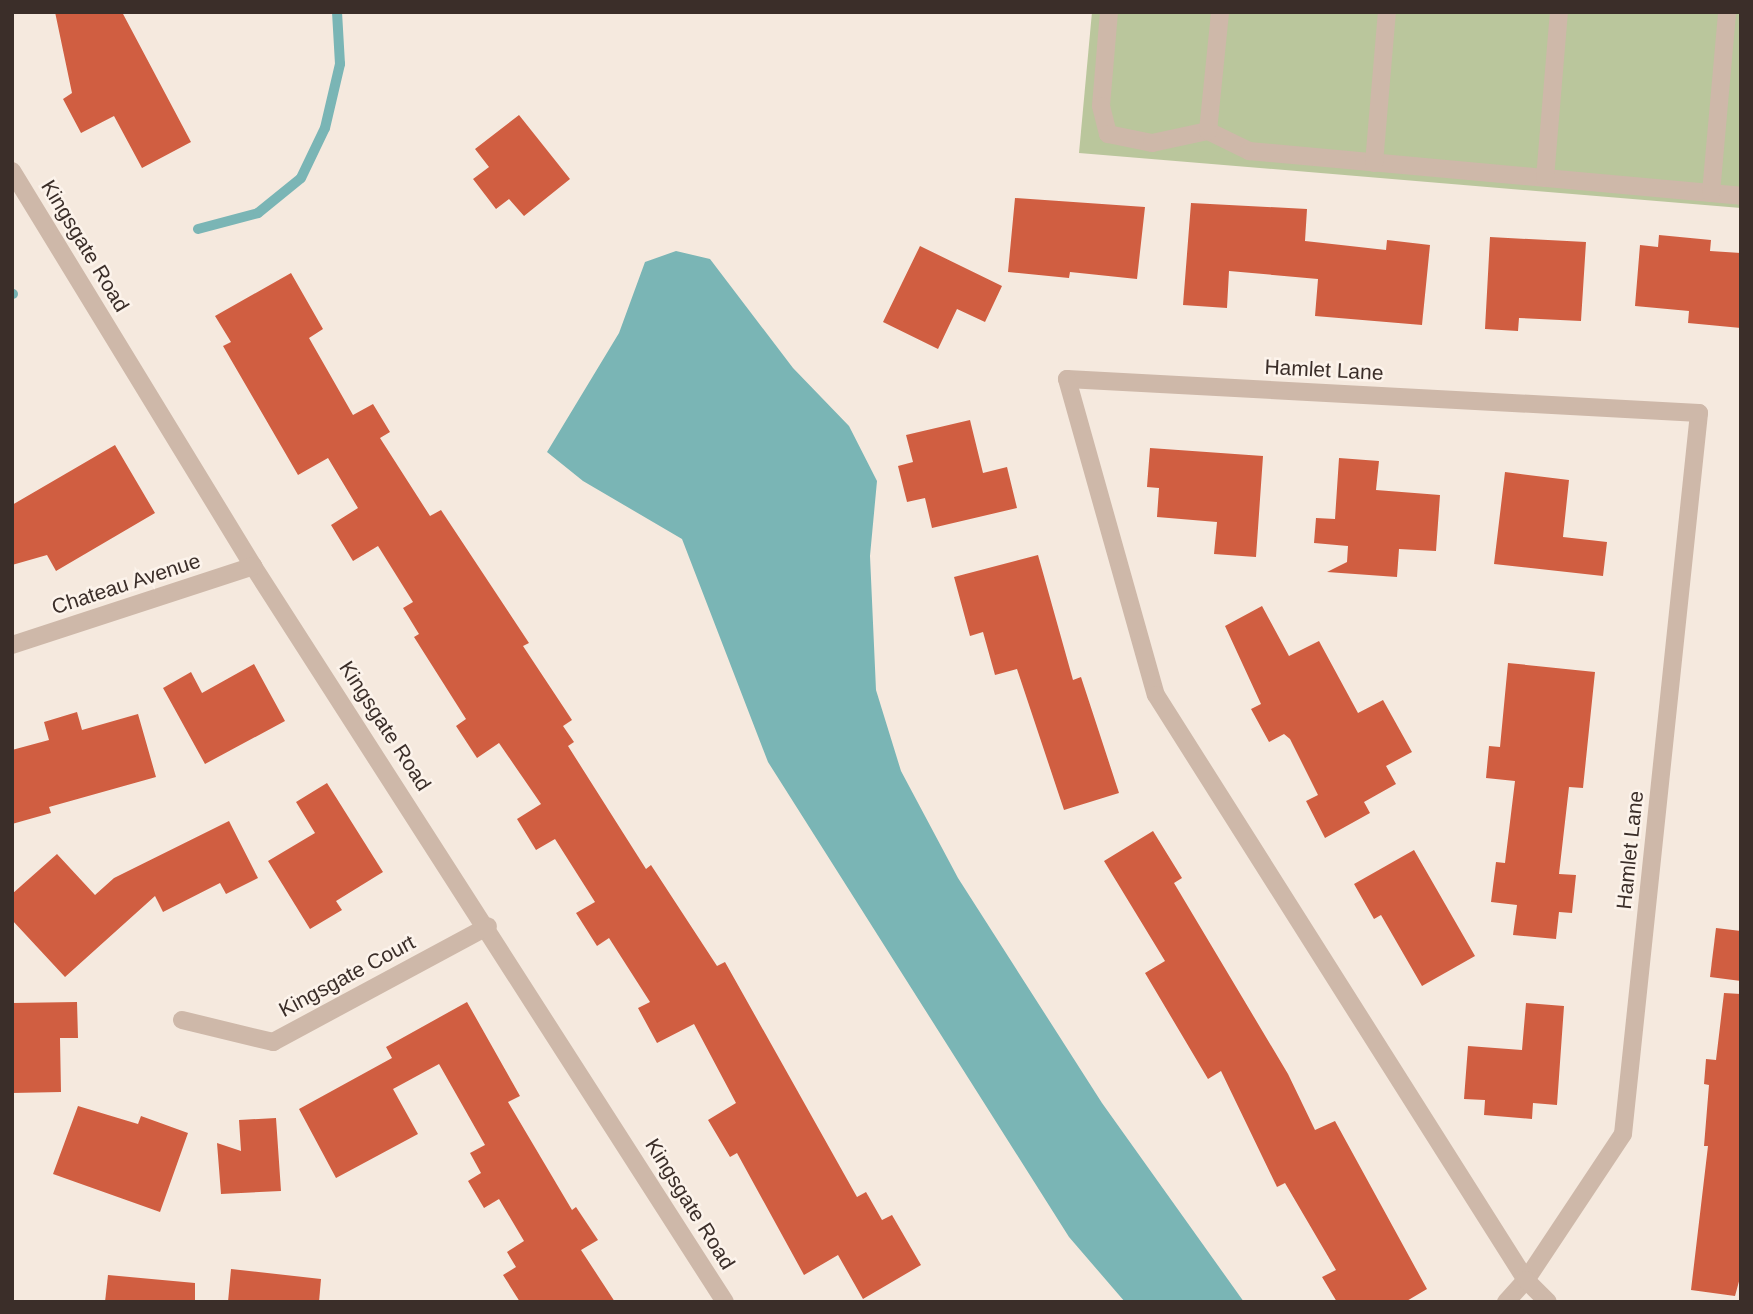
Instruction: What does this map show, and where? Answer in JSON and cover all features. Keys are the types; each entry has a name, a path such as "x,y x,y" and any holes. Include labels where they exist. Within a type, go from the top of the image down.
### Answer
{"street":[{"path":"1109,12 1101,106 1108,134 1152,143 1208,131 1248,151 1741,196"},
{"path":"1208,131 1220,12"},
{"path":"1374,163 1387,12"},
{"path":"1545,178 1559,12"},
{"path":"1711,193 1727,12"},
{"name":"Kingsgate Road","path":"12,171 253,566 488,926 725,1302"},
{"name":"Hamlet Lane","path":"1506,1302 1526,1280 1623,1134 1699,413 1067,379 1156,695 1526,1280 1548,1302"},
{"name":"Chateau Avenue","path":"12,645 253,566"},
{"name":"Kingsgate Court","path":"182,1020 273,1042 488,926"}],"green space":[{"path":"1092,12 1741,12 1741,208 1079,153"}],"water":[{"path":"676,251 710,259 793,368 849,426 877,481 870,556 876,690 901,771 958,878 1102,1103 1244,1302 1125,1302 1069,1237 768,762 682,539 583,481 547,452 619,333 645,262"}],"building":[{"path":"55,12 122,12 191,142 142,168 114,116 81,133 63,99 72,93"},
{"path":"519,115 570,179 524,216 509,199 496,209 473,179 489,167 475,149"},
{"path":"1015,198 1145,207 1137,279 1070,272 1069,278 1008,272"},
{"path":"1191,203 1307,209 1305,241 1386,250 1387,240 1430,245 1422,325 1315,316 1318,279 1229,271 1227,308 1183,305"},
{"path":"1659,235 1711,240 1710,251 1741,253 1741,328 1688,323 1689,311 1635,306 1640,245 1658,247"},
{"path":"1490,237 1586,242 1581,321 1519,318 1518,331 1485,329"},
{"path":"920,246 1002,286 985,322 957,309 938,349 883,322"},
{"path":"291,273 323,329 309,338 353,415 373,404 390,432 380,438 430,516 441,510 529,643 523,646 572,720 563,726 574,742 568,746 646,869 651,865 717,966 725,962 857,1197 866,1192 882,1220 892,1215 921,1265 863,1299 838,1255 804,1275 737,1153 730,1157 708,1120 736,1103 694,1024 657,1043 638,1008 650,1002 609,938 597,946 576,913 595,902 555,839 536,850 517,819 541,804 499,743 477,758 456,726 466,719 414,637 419,634 403,608 413,602 378,546 353,561 331,525 358,508 328,458 298,475 223,346 231,342 215,316"},
{"path":"970,420 983,473 1007,467 1017,508 932,528 925,498 907,502 898,466 913,462 906,435"},
{"path":"115,445 155,513 56,571 47,555 12,565 12,505"},
{"path":"1150,448 1263,456 1256,557 1214,554 1217,522 1157,517 1159,488 1147,487"},
{"path":"1339,458 1379,461 1376,490 1440,495 1436,551 1399,549 1397,577 1327,572 1347,562 1348,546 1314,543 1316,518 1335,519"},
{"path":"1505,472 1569,480 1563,537 1607,542 1603,576 1494,564"},
{"path":"1038,555 1073,680 1081,677 1119,793 1064,810 1017,669 995,675 983,632 970,636 954,577"},
{"path":"1262,606 1289,656 1319,641 1358,713 1383,700 1412,752 1386,766 1396,784 1364,802 1370,813 1325,838 1306,801 1318,795 1290,739 1284,734 1269,742 1251,709 1261,704 1225,626"},
{"path":"1508,663 1595,672 1583,788 1569,787 1559,874 1576,875 1572,913 1559,912 1556,939 1513,935 1517,905 1491,902 1496,862 1505,863 1515,781 1486,778 1489,746 1500,747"},
{"path":"254,664 285,721 205,764 163,688 191,672 202,693"},
{"path":"77,712 82,730 138,714 156,777 49,807 51,813 12,824 12,750 49,740 44,722"},
{"path":"327,783 383,872 336,901 342,910 310,929 268,861 315,833 296,802"},
{"path":"229,821 258,878 226,894 220,883 163,912 155,896 65,977 12,920 12,894 57,854 95,895 114,878"},
{"path":"1153,831 1182,878 1174,883 1288,1074 1315,1130 1335,1121 1427,1289 1405,1302 1337,1302 1322,1277 1336,1270 1285,1183 1277,1187 1221,1071 1208,1079 1145,973 1165,961 1104,861"},
{"path":"1414,850 1475,956 1422,986 1381,915 1374,919 1354,884"},
{"path":"1716,928 1741,931 1741,981 1710,977"},
{"path":"1724,993 1741,994 1741,1274 1735,1296 1691,1290 1708,1146 1704,1146 1709,1085 1704,1084 1706,1059 1716,1060"},
{"path":"77,1002 78,1038 60,1038 61,1092 12,1093 12,1003"},
{"path":"467,1002 520,1096 508,1102 572,1210 576,1207 598,1240 581,1250 615,1302 520,1302 503,1275 516,1267 507,1252 524,1241 499,1199 484,1208 468,1181 481,1173 470,1153 485,1145 439,1064 393,1089 418,1134 336,1178 299,1109 392,1058 386,1047"},
{"path":"1526,1003 1564,1006 1557,1105 1533,1103 1532,1119 1484,1115 1485,1100 1464,1099 1468,1046 1522,1050"},
{"path":"78,1106 138,1124 141,1116 188,1133 160,1212 53,1174"},
{"path":"276,1118 281,1191 221,1194 217,1143 241,1151 239,1120"},
{"path":"231,1269 321,1279 319,1302 228,1302"},
{"path":"108,1275 195,1283 195,1302 105,1302"}],"waterway":[{"path":"198,229 258,213 301,178 325,128 340,64 337,12"}]}
